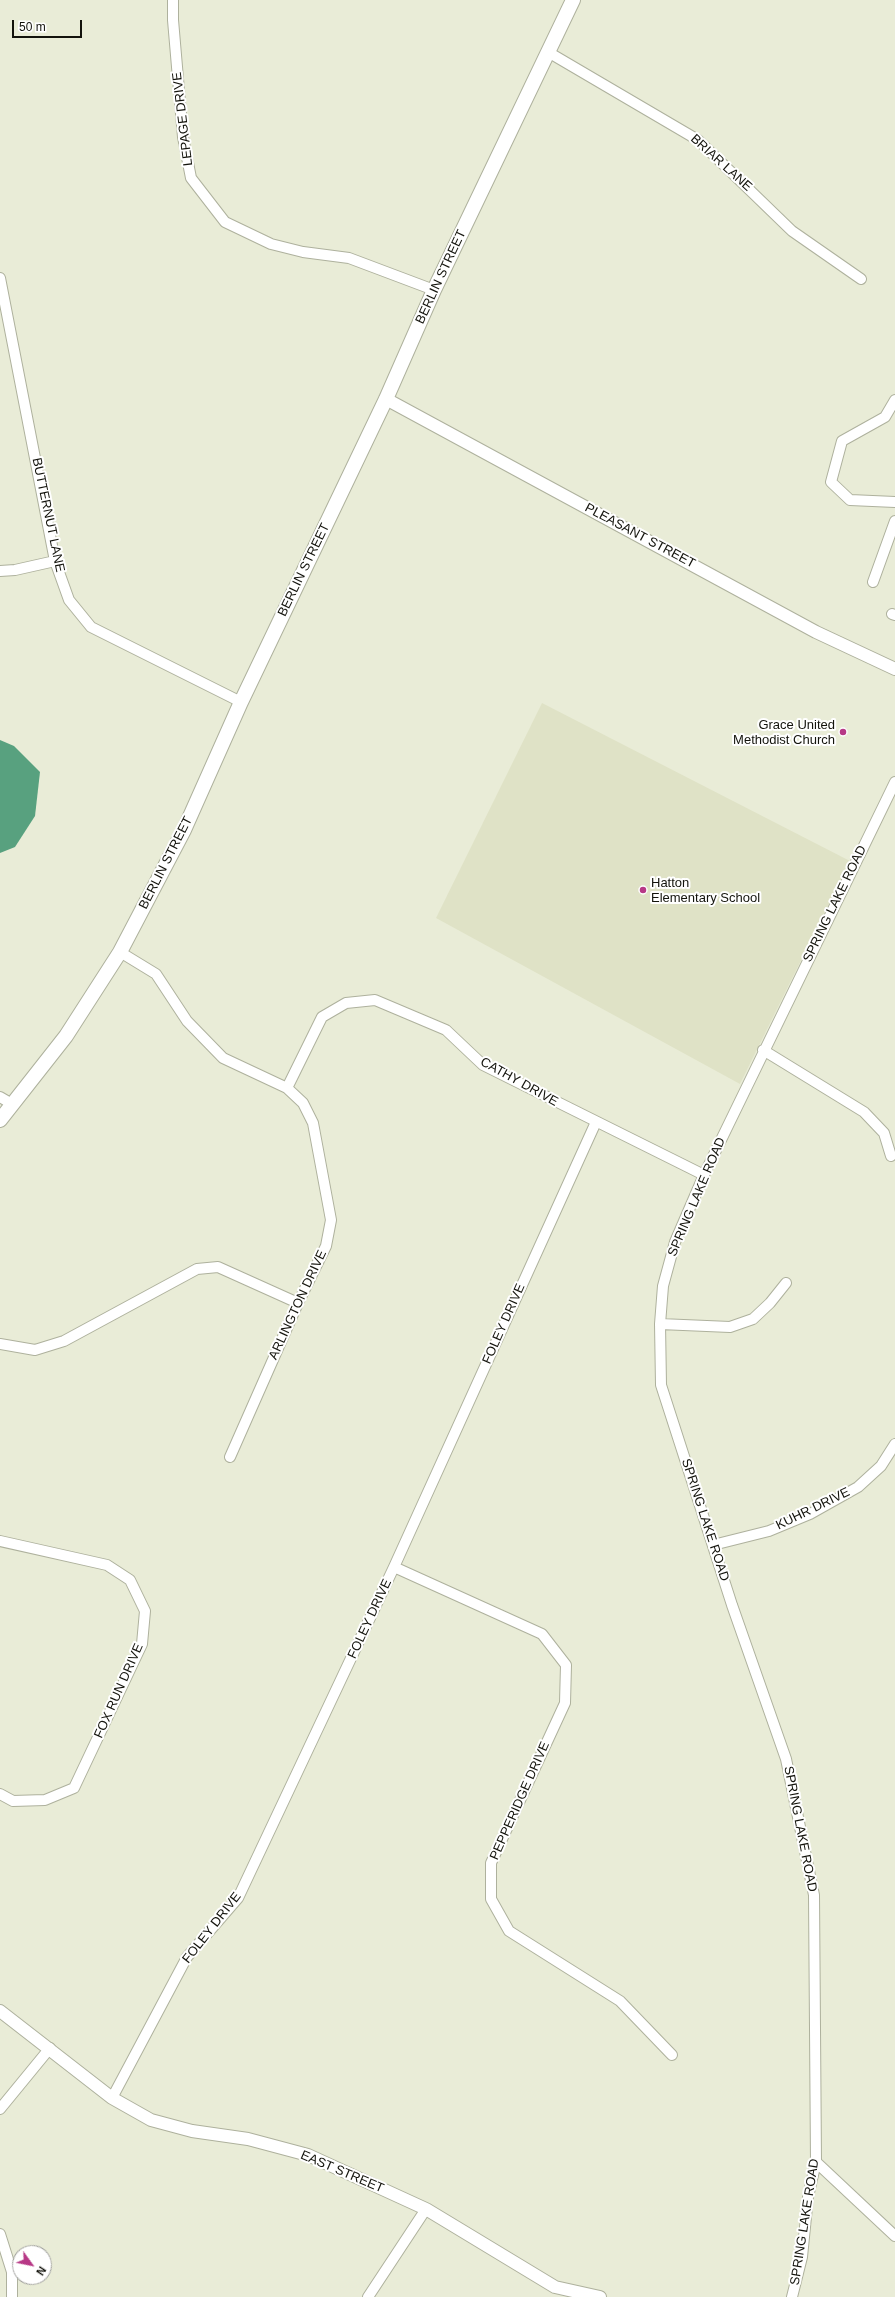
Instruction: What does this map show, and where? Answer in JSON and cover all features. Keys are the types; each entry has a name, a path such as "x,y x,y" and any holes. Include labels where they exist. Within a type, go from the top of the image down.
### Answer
{"main road":[{"name":"BERLIN STREET","path":"0,1120 6,1101 66,1036 120,952 184,830 241,702 386,399 434,290 573,0"}],"street":[{"name":"LEPAGE DRIVE","path":"173,0 183,137 191,178 226,222 271,244 303,252 349,258 434,290"},
{"name":"BRIAR LANE","path":"548,52 698,140 792,231 861,279"},
{"name":"BUTTERNUT LANE","path":"0,278 55,561 69,600 90,627 241,702"},
{"name":"PLEASANT STREET","path":"386,399 808,627 895,669"},
{"path":"895,400 885,417 842,441 831,482 850,500 895,502"},
{"path":"873,582 895,521"},
{"path":"0,571 15,570 55,561"},
{"name":"SPRING LAKE ROAD","path":"792,2297 802,2257 808,2197 816,2162 814,1895 786,1759 713,1546 661,1385 660,1324 663,1286 675,1242 704,1175 763,1050 895,782"},
{"name":"ARLINGTON DRIVE","path":"120,952 156,974 187,1021 223,1058 287,1088 303,1103 313,1123 331,1220 326,1246 298,1303 230,1457"},
{"name":"CATHY DRIVE","path":"287,1088 322,1017 346,1003 375,1000 446,1030 483,1065 704,1175"},
{"path":"763,1050 864,1112 884,1133 891,1156"},
{"name":"FOLEY DRIVE","path":"112,2098 187,1957 238,1898 394,1567 596,1122"},
{"path":"0,1344 35,1350 64,1341 197,1268 218,1267 298,1303"},
{"path":"660,1324 730,1327 753,1319 770,1303 786,1282"},
{"name":"KUHR DRIVE","path":"713,1546 769,1531 810,1514 858,1487 881,1466 895,1444"},
{"name":"FOX RUN DRIVE","path":"0,1540 107,1565 130,1580 145,1612 142,1644 74,1788 45,1800 13,1801 0,1794"},
{"name":"PEPPERIDGE DRIVE","path":"394,1567 542,1634 566,1665 565,1703 492,1863 491,1899 509,1931 620,2002 672,2055"},
{"name":"EAST STREET","path":"0,2011 50,2048 112,2098 151,2120 192,2131 248,2139 308,2155 426,2209 555,2287 600,2297"},
{"path":"0,2109 50,2048"},
{"path":"816,2162 895,2236"},
{"path":"368,2297 426,2209"},
{"path":"0,2234 12,2272 12,2297"}],"shaded area":[{"name":"Hatton Elementary School","path":"542,703 850,861 740,1084 436,918"},
{"path":"0,740 14,746 40,772 35,816 15,847 0,853"}],"place":[{"name":"Grace United Methodist Church","path":"843,732"},
{"name":"Hatton Elementary School","path":"643,890"}]}
